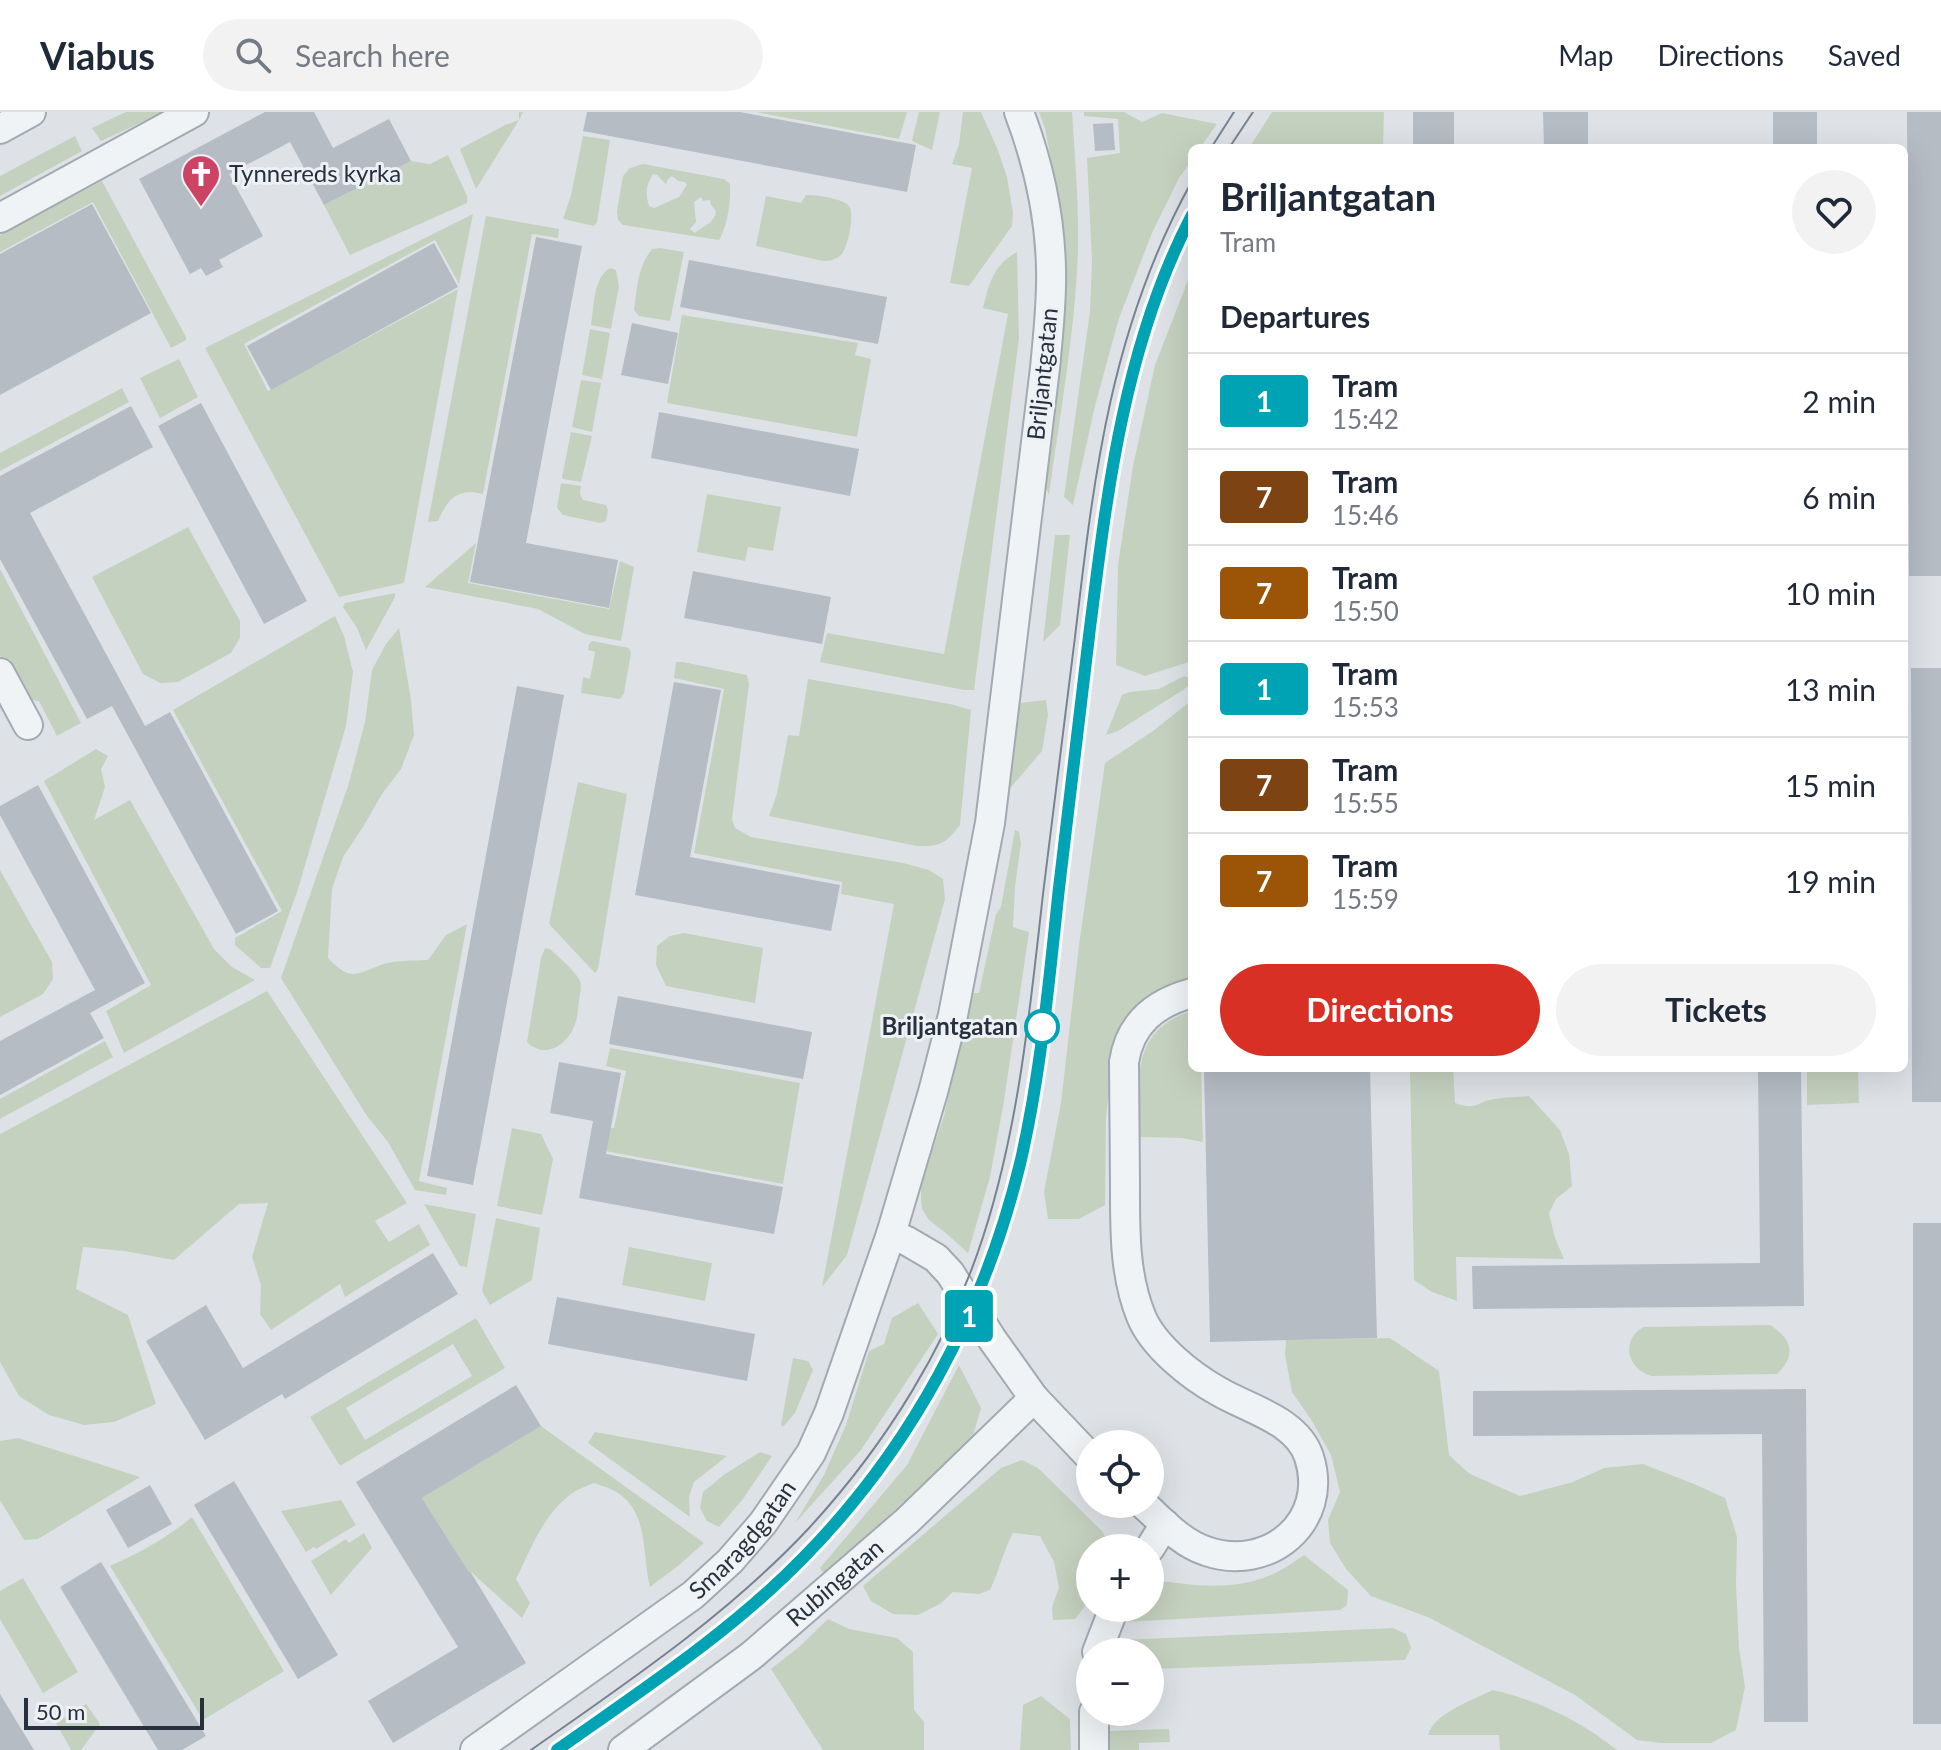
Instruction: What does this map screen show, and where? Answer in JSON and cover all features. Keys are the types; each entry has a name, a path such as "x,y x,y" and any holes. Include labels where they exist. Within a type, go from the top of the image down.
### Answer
{"street":[{"path":"0,129 31,112"},
{"path":"0,218 194,112"},
{"name":"Briljantgatan","path":"891,1234 949,1028 983,864 1045,368 1051,306 1049,240 1040,182 1019,112"},
{"path":"0,673 28,725"},
{"path":"1158,1518 1191,1545 1208,1552 1250,1556 1273,1549 1293,1533 1305,1516 1314,1494 1314,1473 1308,1453 1296,1435 1279,1422 1216,1390 1181,1365 1159,1344 1141,1318 1130,1282 1125,1216 1124,1062 1127,1046 1144,1018 1177,997 1188,994"},
{"path":"891,1234 936,1258 950,1273 1034,1398 1076,1442"},
{"name":"Smaragdgatan","path":"475,1750 693,1595 730,1561 763,1523 811,1453 829,1413 891,1234"},
{"name":"Rubingatan","path":"623,1750 751,1656 907,1521 1034,1398"},
{"path":"1159,1534 1165,1524"},
{"path":"1094,1726 1094,1750"}],"green space":[{"path":"126,112 164,112 101,141 92,128"},
{"path":"756,112 907,112 899,139"},
{"path":"919,112 940,112 932,150 912,141"},
{"path":"963,112 981,112 1007,177 1013,213 1012,226 969,286 950,283 972,168 952,164 959,144"},
{"path":"1039,112 1072,112 1078,217 1074,313 1049,495 1042,478 1065,306 1058,197"},
{"path":"1084,112 1124,112 1142,122 1162,113 1217,124 1203,144 1188,144 1188,166 1152,233 1119,318 1073,505 1064,497 1090,311 1092,261 1087,158 1120,153 1118,119 1084,116"},
{"path":"1272,112 1384,112 1383,144 1252,144"},
{"path":"519,120 476,189 460,149"},
{"path":"75,136 82,151 0,196 0,176"},
{"path":"583,136 610,140 594,226 563,219"},
{"path":"448,155 467,196 467,203 350,255 324,205 411,161 430,164"},
{"path":"643,164 724,179 730,184 730,197 727,220 719,240 623,225 618,220 617,211 623,176 630,168","holes":["653,174 666,184 672,176 687,185 679,197 654,208 649,206 647,193","701,197 703,201 710,200 716,211 711,221 695,233 690,229 696,222 694,202"]},
{"path":"102,181 186,337 186,340 171,348 93,202 0,252 0,235"},
{"path":"806,195 835,199 849,206 850,231 841,255 823,261 756,246 766,196 801,203"},
{"path":"473,214 459,284 435,240 244,344 268,391 458,289 404,583 339,597 205,348"},
{"path":"486,216 559,229 558,238 532,234 483,494 460,494 450,501 438,521 428,522"},
{"path":"652,249 684,252 670,321 639,316 634,310 644,263"},
{"path":"1017,252 1019,338 974,690 820,662 827,633 944,654 1008,314 983,308 997,269"},
{"path":"610,268 616,270 619,286 611,329 591,325 597,286"},
{"path":"1188,280 1188,662 1145,676 1116,665 1118,565 1133,466 1155,365"},
{"path":"682,315 858,343 855,355 871,359 857,437 667,403"},
{"path":"590,329 610,333 602,379 582,375"},
{"path":"179,359 198,397 160,418 140,378"},
{"path":"581,380 601,383 592,432 572,427"},
{"path":"122,388 129,402 0,471 0,453"},
{"path":"571,432 592,436 581,482 562,477"},
{"path":"561,483 581,486 583,500 606,505 606,521 600,523 563,515 557,508"},
{"path":"707,494 781,507 773,551 748,547 745,561 697,552"},
{"path":"188,527 240,621 240,638 231,653 178,682 160,683 143,674 92,577"},
{"path":"1055,535 1070,535 1060,625 1043,642"},
{"path":"476,543 468,583 609,609 620,561 634,567 621,641 585,634 538,609 425,587"},
{"path":"0,569 81,723 57,736 39,701 23,699 0,655"},
{"path":"395,593 366,650 357,628 343,607 345,603"},
{"path":"335,616 344,636 353,672 346,726 298,889 270,968 261,968 235,945 235,938 282,911 173,710"},
{"path":"399,628 414,735 401,769 343,857 332,889 328,958 351,974 393,962 428,960 446,935 467,924 419,1181 447,1188 446,1195 415,1190 388,1142 367,1116 281,978 348,786 365,722 372,670"},
{"path":"592,641 629,648 631,653 624,693 620,699 581,693 583,677 590,679 595,652 588,650"},
{"path":"676,662 747,675 749,684 732,819 735,828 751,837 903,863 929,870 943,879 945,899 847,1255 822,1287 894,904 841,894 842,882 694,853 724,689 674,678"},
{"path":"1184,676 1188,678 1188,686 1183,690 1118,731 1106,735 1122,695 1159,689"},
{"path":"808,679 971,710 960,825 951,836 937,845 917,846 769,816 777,794 788,735 799,736"},
{"path":"1046,700 1048,715 1042,751 1007,792 1020,703"},
{"path":"1188,703 1188,981 1147,996 1126,1023 1114,1050 1106,1117 1105,1205 1079,1219 1048,1219 1044,1192 1061,1103 1079,945 1105,763"},
{"path":"96,749 108,756 101,769 105,787 94,820 130,800 214,949 232,967 255,980 124,1053 106,1011 151,985 44,781"},
{"path":"578,782 627,794 595,973 549,924"},
{"path":"1015,830 1019,832 1021,843 1013,927 1029,932 990,1177 968,1253 929,1220 922,1209 921,1183 944,1116 971,993 979,993 996,914 1001,907"},
{"path":"0,870 52,962 53,979 43,994 0,1017"},
{"path":"684,933 763,948 755,1003 666,986 656,965 657,946 670,936"},
{"path":"545,948 550,949 574,973 581,988 572,1032 555,1048 541,1050 527,1042"},
{"path":"267,991 407,1203 375,1221 389,1242 419,1224 430,1245 345,1297 340,1284 271,1330 260,1314 261,1285 252,1257 268,1203 239,1204 174,1260 83,1247 76,1289 128,1315 156,1404 114,1422 84,1425 49,1415 19,1396 0,1362 0,1134"},
{"path":"1188,1013 1188,1072 1201,1072 1203,1142 1140,1137 1139,1079 1142,1061 1147,1045 1157,1031"},
{"path":"105,1041 113,1057 0,1119 0,1099"},
{"path":"610,1048 800,1083 783,1184 589,1148 592,1127 614,1128 626,1071 606,1066"},
{"path":"1410,1072 1453,1072 1455,1103 1462,1105 1529,1096 1560,1130 1569,1154 1572,1186 1556,1199 1549,1213 1564,1259 1456,1257 1457,1301 1432,1292 1414,1280"},
{"path":"1807,1072 1858,1072 1859,1103 1807,1105"},
{"path":"512,1128 541,1134 553,1159 542,1215 497,1206"},
{"path":"424,1204 476,1214 467,1267 460,1266"},
{"path":"496,1218 540,1228 532,1280 490,1305 482,1291"},
{"path":"629,1247 712,1263 705,1301 622,1285"},
{"path":"918,1303 938,1334 861,1450 795,1523 824,1475 846,1425 869,1351 884,1344 892,1318"},
{"path":"476,1318 505,1368 340,1466 310,1417","holes":["453,1344 472,1376 365,1440 346,1408"]},
{"path":"1770,1325 1783,1336 1789,1348 1787,1360 1777,1374 1652,1376 1637,1368 1630,1354 1632,1339 1644,1327"},
{"path":"1390,1338 1439,1371 1449,1455 1470,1474 1520,1496 1573,1482 1604,1468 1643,1464 1725,1498 1737,1537 1739,1648 1745,1687 1736,1730 1711,1743 1637,1740 1575,1695 1430,1618 1371,1596 1346,1569 1330,1543 1328,1520 1340,1492 1331,1455 1292,1392 1285,1355 1286,1340"},
{"path":"793,1358 808,1361 813,1370 795,1413 783,1427 781,1425"},
{"path":"959,1365 981,1408 973,1436 936,1484 826,1576 820,1568 907,1465"},
{"path":"541,1426 704,1543 650,1587 643,1536 635,1512 618,1493 594,1483 585,1486 561,1502 553,1512 516,1579 530,1603 522,1618 469,1572 422,1498"},
{"path":"595,1432 727,1456 694,1482 689,1497 690,1517 588,1443"},
{"path":"18,1438 140,1477 38,1539 24,1540 0,1500 0,1441"},
{"path":"760,1452 772,1456 743,1499 719,1527 707,1521 700,1508 703,1492"},
{"path":"1022,1460 1038,1468 1076,1505 1076,1518 1089,1518 1104,1534 1076,1534 1075,1619 1053,1620 1052,1607 1059,1588 1054,1562 1040,1536 1013,1533 990,1590 979,1594 953,1592 940,1604 918,1615 893,1614 871,1601 863,1586 1001,1468"},
{"path":"341,1500 356,1525 306,1552 281,1511"},
{"path":"192,1517 284,1671 203,1720 110,1566 173,1532"},
{"path":"364,1533 372,1548 331,1595 311,1561 346,1539 349,1543"},
{"path":"1304,1555 1348,1590 1347,1605 1340,1610 1164,1620 1164,1582 1208,1586 1241,1584 1270,1576"},
{"path":"23,1578 78,1672 43,1693 0,1619 0,1591"},
{"path":"828,1619 849,1629 897,1638 913,1652 914,1710 924,1722 924,1750 823,1750 771,1669"},
{"path":"1393,1628 1406,1634 1411,1648 1405,1660 1164,1669 1164,1638"},
{"path":"1493,1690 1558,1713 1617,1750 1500,1750 1499,1735 1428,1735 1431,1727 1446,1714"},
{"path":"1041,1696 1070,1719 1071,1750 1020,1750 1023,1705"},
{"path":"86,1704 100,1724 81,1750 71,1750 56,1723"},
{"path":"1169,1729 1170,1742 1139,1743 1139,1750 1109,1750 1109,1731"}],"building":[{"name":"Tynnereds kyrka","path":"265,112 314,112 333,148 389,119 411,161 324,205 290,142 229,174 263,236 219,260 223,267 206,276 201,268 190,274 139,179"},
{"path":"587,112 740,112 916,145 907,192 583,131"},
{"path":"1413,112 1454,112 1454,144 1413,144"},
{"path":"1543,112 1588,112 1588,144 1544,144"},
{"path":"1773,112 1817,112 1817,144 1773,144"},
{"path":"1907,112 1941,112 1941,576 1909,576"},
{"path":"1113,123 1115,150 1095,151 1093,124"},
{"path":"92,204 151,313 0,395 0,254"},
{"path":"536,237 582,246 526,543 618,560 609,608 470,582"},
{"path":"434,243 458,287 271,390 247,346"},
{"path":"689,260 887,297 878,344 680,307"},
{"path":"632,323 678,333 668,384 621,375"},
{"path":"201,403 307,601 264,624 158,426"},
{"path":"131,406 153,447 30,513 145,726 170,712 278,911 236,934 112,706 87,719 0,559 0,476"},
{"path":"659,412 859,449 850,496 651,458"},
{"path":"693,571 831,597 822,644 684,618"},
{"path":"1911,668 1941,668 1941,1102 1912,1102"},
{"path":"674,682 721,690 690,857 840,885 831,931 635,895"},
{"path":"517,686 564,695 473,1185 427,1176"},
{"path":"38,785 145,983 90,1013 104,1038 0,1095 0,1041 95,990 0,815 0,806"},
{"path":"618,996 812,1032 803,1079 609,1044"},
{"path":"559,1062 621,1073 606,1154 783,1187 774,1234 579,1198 593,1121 550,1113"},
{"path":"1204,1072 1370,1072 1377,1338 1210,1342"},
{"path":"1758,1072 1801,1072 1804,1306 1473,1309 1472,1266 1760,1263"},
{"path":"1913,1223 1941,1223 1941,1724 1913,1724"},
{"path":"433,1253 458,1294 285,1399 282,1394 205,1440 146,1341 206,1305 243,1368"},
{"path":"557,1297 755,1334 747,1381 548,1344"},
{"path":"516,1385 541,1426 422,1498 526,1663 393,1743 368,1701 458,1647 356,1482"},
{"path":"1806,1389 1808,1722 1764,1722 1762,1434 1473,1436 1473,1391"},
{"path":"234,1481 338,1655 298,1679 194,1505"},
{"path":"150,1485 172,1524 128,1548 106,1510"},
{"path":"101,1562 206,1736 182,1750 158,1750 60,1587"},
{"path":"0,1694 34,1750 0,1750"}],"tram line":[{"path":"1214,144 1234,112"},
{"path":"1232,144 1253,112"},
{"path":"531,1750 711,1618 810,1527 864,1462 912,1391 969,1277 1006,1153 1022,1067 1090,518 1110,403 1142,291 1164,236 1188,189"},
{"name":"1","path":"557,1750 679,1664 743,1614 821,1540 864,1490 916,1416 945,1366 975,1302 997,1244 1021,1160 1033,1094 1111,473 1132,374 1151,310 1188,223"},
{"path":"557,1750 724,1628 816,1545 886,1461 916,1415 943,1368 988,1269 1006,1217 1034,1096 1096,582 1122,421 1150,316 1188,224"}],"place":[{"name":"Tynnereds kyrka","path":"201,208"},
{"name":"Briljantgatan","path":"1042,1027"}]}
